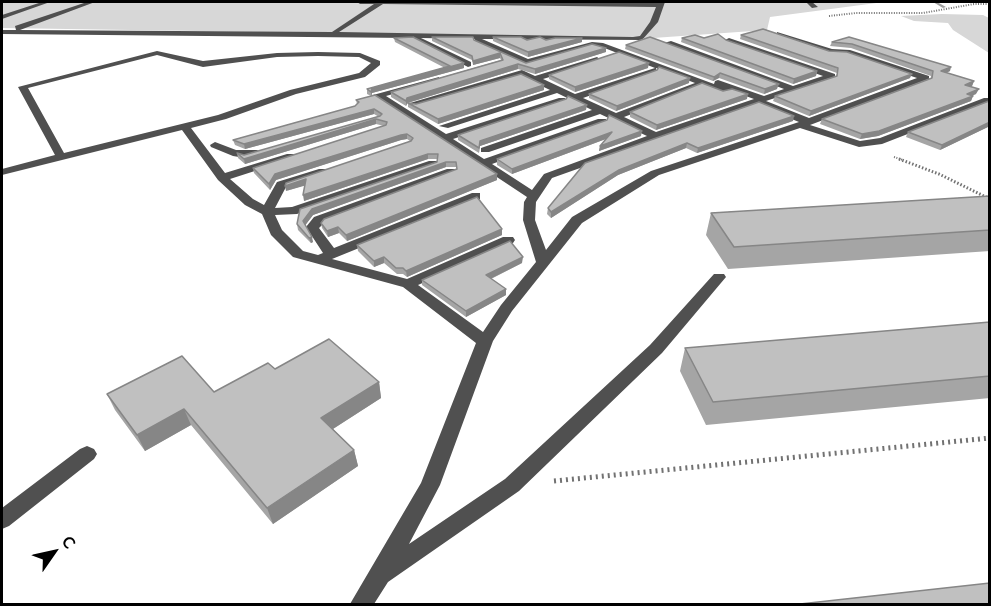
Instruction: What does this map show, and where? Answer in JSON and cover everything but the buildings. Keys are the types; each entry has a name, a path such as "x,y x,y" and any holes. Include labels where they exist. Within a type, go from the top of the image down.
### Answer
{"street":[{"path":"2,17 47,2"},
{"path":"4,32 92,2"},
{"path":"4,32 633,39 642,38 654,22 661,3 360,2"},
{"path":"335,31 382,2"},
{"path":"33,22 38,26 65,28 644,35"},
{"path":"361,604 380,576 430,485 485,340 506,308 577,220 655,173 805,124 926,78 847,52 831,51 780,34"},
{"path":"410,35 470,68"},
{"path":"470,36 527,62 592,44 603,45 726,92"},
{"path":"615,39 620,46 760,100 805,124 859,144 882,141 987,100"},
{"path":"543,262 529,220 531,202 548,176 656,136 832,76 729,40"},
{"path":"669,43 792,89"},
{"path":"2,172 222,117 293,92 362,75 377,63 360,55 318,54 277,55 203,64 157,53 23,87 61,157"},
{"path":"534,79 615,59 635,57"},
{"path":"565,78 605,66"},
{"path":"574,98 653,70"},
{"path":"413,105 522,73 560,95 574,98 601,116"},
{"path":"604,97 674,73"},
{"path":"444,77 378,95 534,196"},
{"path":"410,116 523,82"},
{"path":"615,117 696,86"},
{"path":"444,126 560,95"},
{"path":"444,138 560,95"},
{"path":"485,150 601,116 615,117 656,136"},
{"path":"483,163 601,116"},
{"path":"184,126 222,178 249,202 267,212 293,211 433,163"},
{"path":"201,150 238,139"},
{"path":"215,146 245,155 273,149"},
{"path":"222,178 301,153"},
{"path":"267,212 282,186 330,169"},
{"path":"331,254 312,227 319,220 451,171"},
{"path":"316,260 476,196"},
{"path":"267,212 276,232 298,254 408,284 485,340"},
{"path":"408,284 508,240"},
{"path":"380,576 512,485 656,349 719,277"},
{"path":"2,520 87,454"}],"path":[{"path":"823,17 855,13 923,13 974,4 990,4"},
{"path":"859,144 939,174 990,199"},
{"path":"512,485 990,438"}],"shaded area":[{"path":"2,2 884,2 770,17 767,30 653,38 2,28"},
{"path":"983,15 989,18 989,53 953,30 948,23 914,21 901,16"}],"waterway":[{"path":"935,2 944,7"}]}
